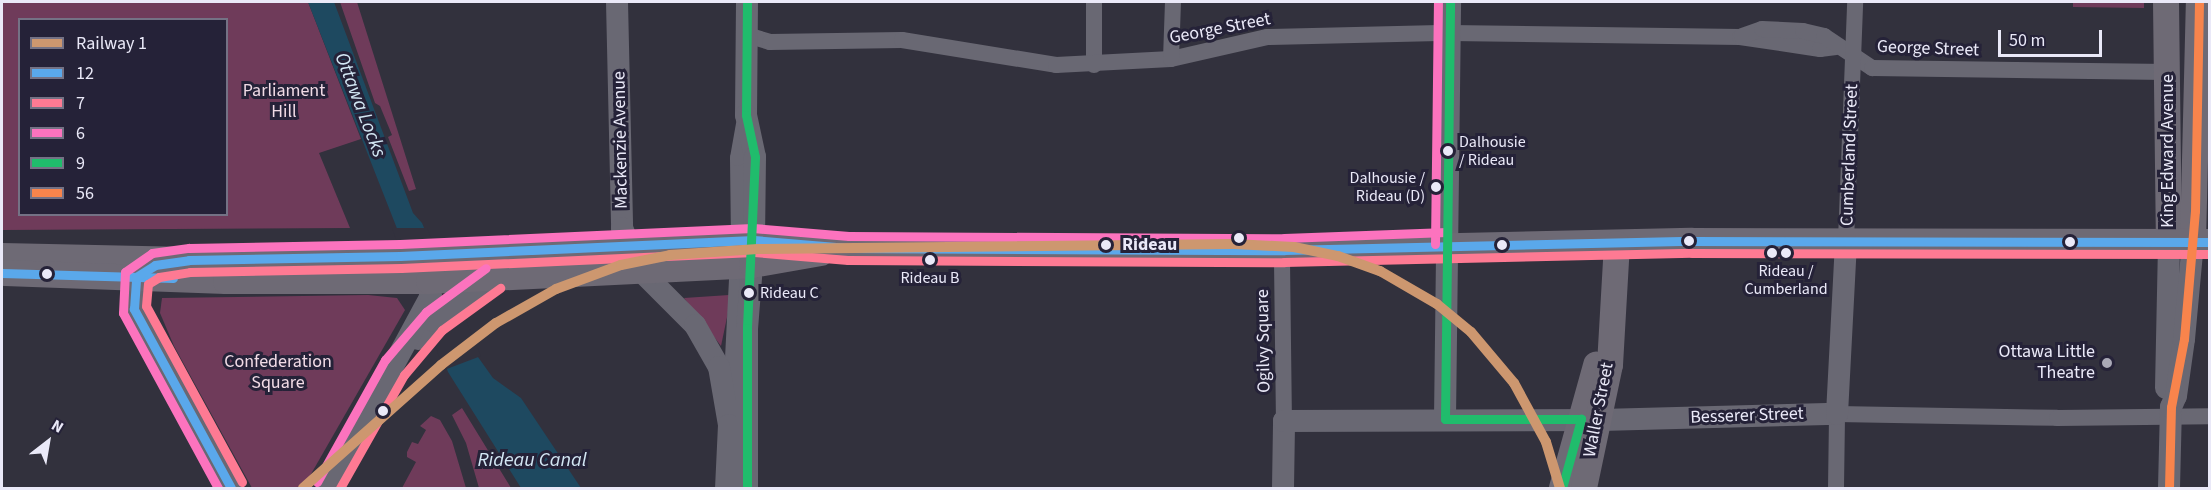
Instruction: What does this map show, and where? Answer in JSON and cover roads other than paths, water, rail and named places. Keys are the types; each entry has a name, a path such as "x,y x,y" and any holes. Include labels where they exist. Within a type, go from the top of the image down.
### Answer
{"main road":[{"name":"Mackenzie Avenue","path":"617,2 622,228 640,270 690,320 711,350 724,384 729,425 726,489"},
{"path":"747,2 746,115 755,157 746,253 747,489"},
{"path":"1445,419 1450,2"},
{"name":"King Edward Avenue","path":"2166,2 2168,72 2190,242 2166,397 2170,412 2169,489"},
{"name":"King Edward Avenue","path":"2170,412 2176,396 2184,339 2196,151 2199,2"},
{"path":"2,273 429,281 640,270 746,253 848,248 1284,250 1447,244 1846,241 2190,242"},
{"name":"Cumberland Street","path":"1837,414 1846,241"},
{"name":"Waller Street","path":"1562,489 1610,365 1610,331 1617,244"},
{"path":"2,256 189,260 346,258 629,245 746,253"},
{"path":"327,489 431,296 429,281 419,255"},
{"path":"189,260 155,265 136,277 132,293 138,317 231,489"},
{"path":"394,368 434,321 493,278"},
{"name":"Besserer Street","path":"1284,421 1591,419 1837,414"},
{"name":"Waller Street","path":"1584,489 1591,419"},
{"path":"1283,489 1284,421"}],"street":[{"path":"1094,2 1094,65"},
{"path":"1171,59 1173,2"},
{"name":"Cumberland Street","path":"1846,241 1855,2"},
{"name":"George Street","path":"747,36 770,42 902,40 1017,62 1094,65 1171,59 1267,37 1450,33 1740,37 1820,49 1836,46 1872,68 2168,72"},
{"path":"729,425 746,253"},
{"name":"Ogilvy Square","path":"1282,261 1284,421"},
{"name":"Besserer Street","path":"1837,414 2210,411"},
{"name":"Besserer Street","path":"2170,412 2210,416"},
{"name":"Cumberland Street","path":"1836,489 1837,414"}],"water":[{"path":"308,2 334,2 413,213 422,223 478,357 493,378 521,398 581,488 521,488 448,372 396,226"}],"rail line":[{"name":"1","path":"303,488 441,365 496,323 556,289 621,265 670,255 758,249 1234,244 1294,247 1338,256 1380,271 1437,304 1471,332 1514,383 1546,442 1560,488"}],"place":[{"name":"Dalhousie / Rideau","path":"1448,151"},
{"name":"Dalhousie / Rideau (D)","path":"1436,187"},
{"name":"Rideau","path":"1106,245"},
{"name":"Rideau / Cumberland","path":"1786,253"},
{"name":"Rideau B","path":"930,260"},
{"name":"Rideau C","path":"749,293"},
{"name":"Ottawa Little Theatre","path":"2107,363"}],"park label":[{"name":"Parliament Hill","path":"284,102"},
{"name":"Confederation Square","path":"278,373"}],"water label":[{"name":"Ottawa Locks","path":"360,105"},
{"name":"Rideau Canal","path":"532,460"}]}
